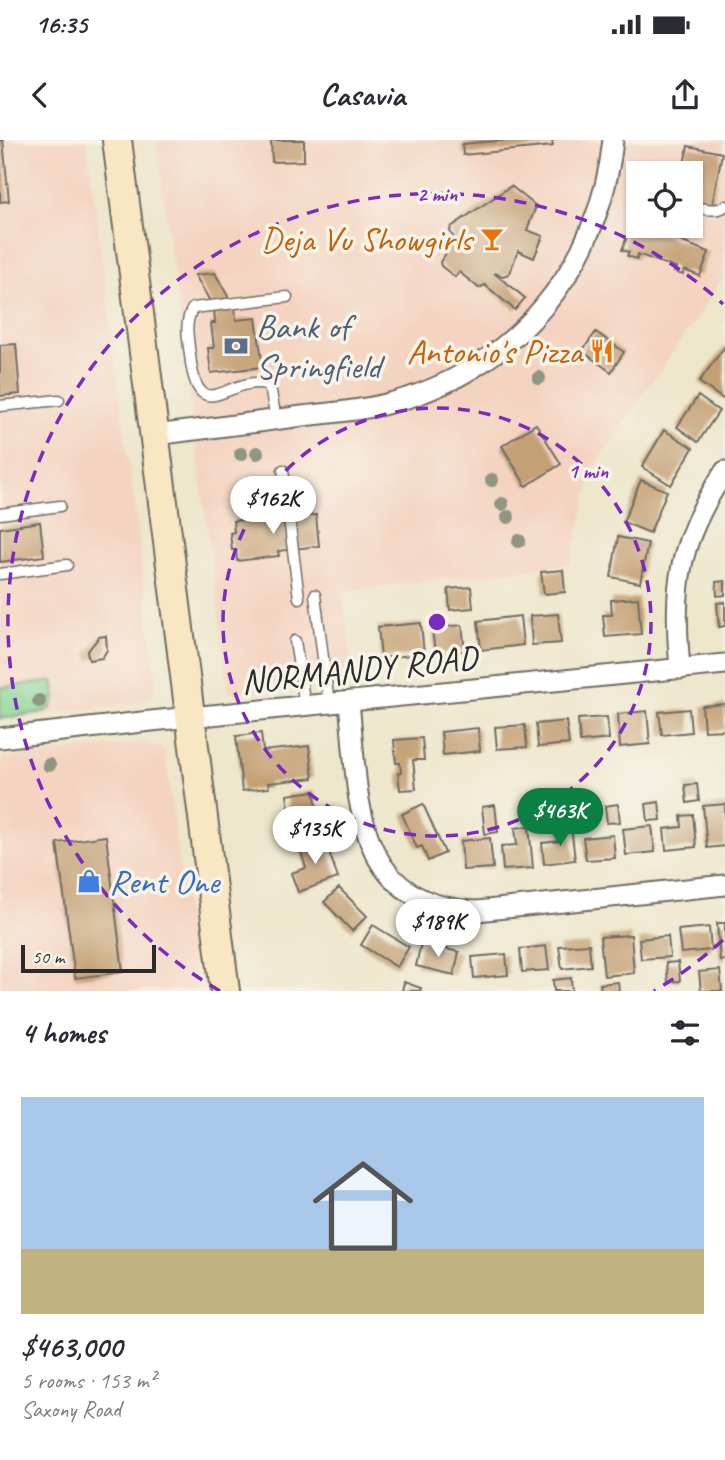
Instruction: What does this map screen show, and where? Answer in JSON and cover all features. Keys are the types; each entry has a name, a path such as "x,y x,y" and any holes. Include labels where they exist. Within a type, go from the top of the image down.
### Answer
{"main road":[{"path":"117,140 225,991"}],"street":[{"path":"155,435 387,404 422,393 482,363 515,337 558,290 595,222 606,185 613,140"},
{"path":"680,669 676,620 681,564 707,498 725,471"},
{"name":"NORMANDY ROAD","path":"0,738 725,664"},
{"path":"349,702 361,814 369,841 385,872 404,890 426,902 454,910 477,911 725,885"}],"lane":[{"path":"703,208 721,209 725,206"},
{"path":"276,420 271,392 266,384 248,383 208,397 198,390 192,371 186,318 193,308 287,297"},
{"path":"0,406 59,400"},
{"path":"283,470 299,597"},
{"path":"0,514 60,506"},
{"path":"0,574 67,565"},
{"path":"315,596 329,704"},
{"path":"295,641 305,706"}],"shaded area":[{"path":"0,140 87,140 157,683 145,701 0,719"},
{"path":"156,140 725,140 725,276 594,466 571,564 342,591 354,678 229,692"},
{"path":"146,742 165,752 196,991 0,991 0,758"}],"green space":[{"path":"53,681 56,695 51,708 43,712 0,719 0,688"}],"building":[{"path":"0,140 3,140 9,201 0,202"},
{"path":"271,140 304,140 304,161 272,162"},
{"path":"552,140 553,146 463,155 462,144"},
{"path":"688,146 722,153 712,206 703,204 703,161 685,161"},
{"path":"511,186 536,206 527,230 543,236 534,258 518,251 509,274 503,276 494,273 525,298 515,310 485,285 479,288 459,272 455,277 441,266 440,262 455,241 451,227"},
{"path":"626,238 672,238 709,252 700,276 684,270 683,275 674,272 676,268 638,254 637,259 627,256 629,252 622,250"},
{"path":"215,273 235,309 236,320 256,318 263,367 211,373 208,348 214,348 211,323 215,323 214,308 195,275"},
{"path":"596,332 624,352 611,372 582,351"},
{"path":"16,344 20,394 0,396 0,345"},
{"path":"725,346 725,396 723,399 699,382"},
{"path":"698,396 719,411 698,442 677,427"},
{"path":"536,424 561,464 526,486 502,446"},
{"path":"664,430 693,448 671,485 642,467"},
{"path":"641,480 667,491 650,533 623,522"},
{"path":"316,515 319,546 278,551 279,556 237,561 236,550 232,550 230,533 234,532 233,521 274,516 274,521"},
{"path":"40,522 44,556 0,562 0,528"},
{"path":"618,537 648,543 640,583 611,577"},
{"path":"563,570 565,592 544,594 541,572"},
{"path":"725,581 725,595 717,596 716,582"},
{"path":"471,587 473,608 450,610 448,589"},
{"path":"638,598 641,634 605,637 603,615 612,615 611,600"},
{"path":"725,602 725,626 719,627 717,603"},
{"path":"558,614 561,643 532,645 530,616"},
{"path":"520,616 523,645 481,650 478,621"},
{"path":"421,623 424,654 381,658 378,627"},
{"path":"462,625 465,651 435,654 432,628"},
{"path":"106,636 107,650 102,658 89,660 87,652 99,637"},
{"path":"725,704 725,730 704,731 702,706"},
{"path":"689,709 691,732 662,735 659,712"},
{"path":"647,711 650,744 620,747 618,714"},
{"path":"607,717 609,739 580,742 578,719"},
{"path":"566,721 569,744 538,747 536,724"},
{"path":"525,725 527,747 497,749 495,727"},
{"path":"478,728 480,751 443,755 441,732"},
{"path":"261,733 263,751 309,746 313,778 268,783 269,788 242,791 236,736"},
{"path":"422,738 424,760 413,760 416,789 400,790 400,763 396,763 394,740"},
{"path":"697,784 699,801 687,803 685,785"},
{"path":"314,791 321,831 290,836 288,824 297,823 296,816 290,817 287,795"},
{"path":"659,802 661,820 648,821 646,804"},
{"path":"423,804 445,853 428,861 422,846 417,848 402,814"},
{"path":"618,804 620,822 607,823 605,806"},
{"path":"725,804 725,846 707,848 703,806"},
{"path":"495,805 498,832 485,834 482,807"},
{"path":"693,815 696,847 666,850 664,829 682,827 681,816"},
{"path":"529,826 533,868 503,870 501,846 517,845 515,828"},
{"path":"571,826 575,860 544,864 542,843 561,841 560,827"},
{"path":"652,826 655,852 626,855 623,829"},
{"path":"613,835 615,858 586,860 583,838"},
{"path":"106,836 123,972 75,978 57,843"},
{"path":"324,837 338,878 298,892 291,873 306,868 299,846"},
{"path":"490,838 493,868 463,870 461,841"},
{"path":"339,888 367,916 352,931 324,902"},
{"path":"717,923 725,923 725,960 720,961"},
{"path":"373,925 409,947 397,967 361,945"},
{"path":"709,927 711,950 681,953 678,930"},
{"path":"631,935 634,973 604,976 600,937"},
{"path":"668,936 670,957 641,959 639,939"},
{"path":"421,943 459,952 454,975 416,966"},
{"path":"589,944 591,966 562,969 559,946"},
{"path":"546,946 549,970 522,972 520,949"},
{"path":"506,954 508,975 474,978 472,957"},
{"path":"678,962 680,981 668,982 666,963"},
{"path":"720,970 722,991 701,991 699,972"},
{"path":"571,978 572,991 554,991 553,980"},
{"path":"404,982 421,988 420,991 402,991"},
{"path":"618,982 619,991 601,991 600,984"}],"place":[{"name":"Deja Vu Showgirls","path":"492,239"},
{"name":"Bank of Springfield","path":"236,346"},
{"name":"Antonio's Pizza","path":"602,351"},
{"name":"Rent One","path":"89,881"}]}
